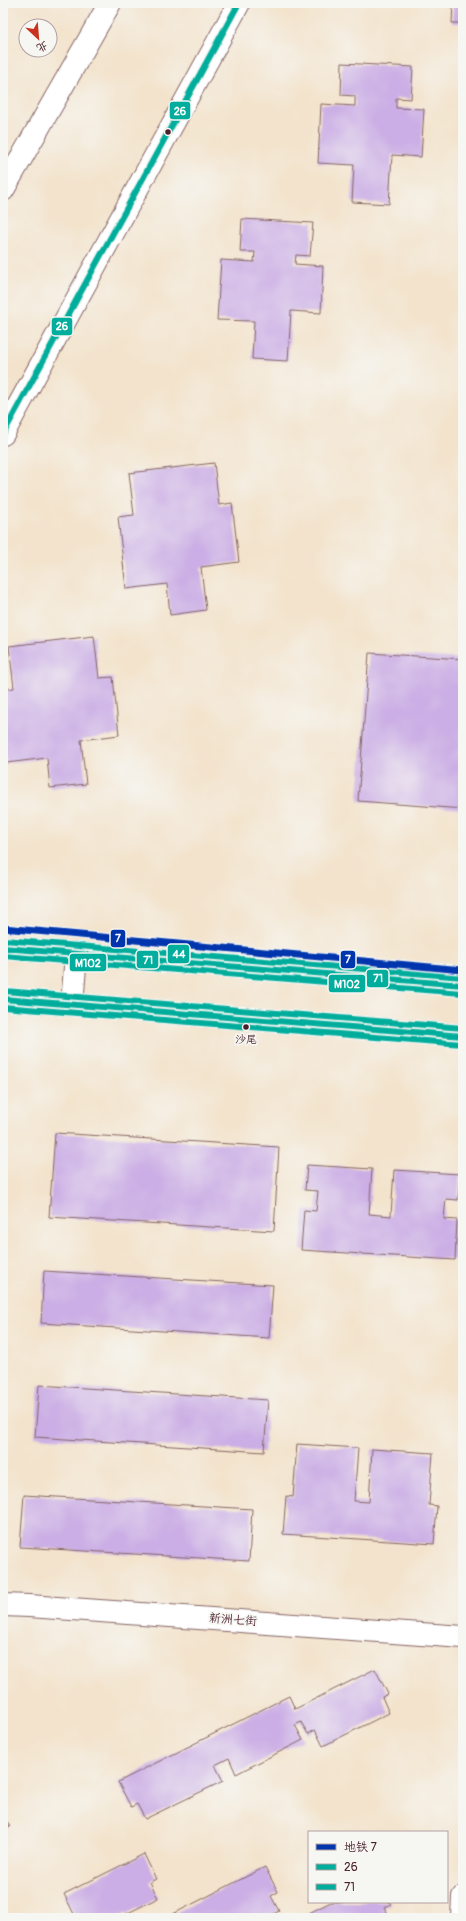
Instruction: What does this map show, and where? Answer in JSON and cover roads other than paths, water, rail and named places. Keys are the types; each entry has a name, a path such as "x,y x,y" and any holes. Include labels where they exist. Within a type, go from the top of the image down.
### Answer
{"main road":[{"path":"3,190 110,3"},
{"path":"5,428 239,3"},
{"path":"3,948 463,985"},
{"path":"72,1005 76,954"},
{"path":"3,999 463,1036"},
{"name":"新洲七街","path":"3,1605 463,1637"},
{"path":"462,1918 463,1898"}],"metro line":[{"name":"7","path":"3,928 463,970"}],"place":[{"name":"沙尾","path":"246,1027"}]}
